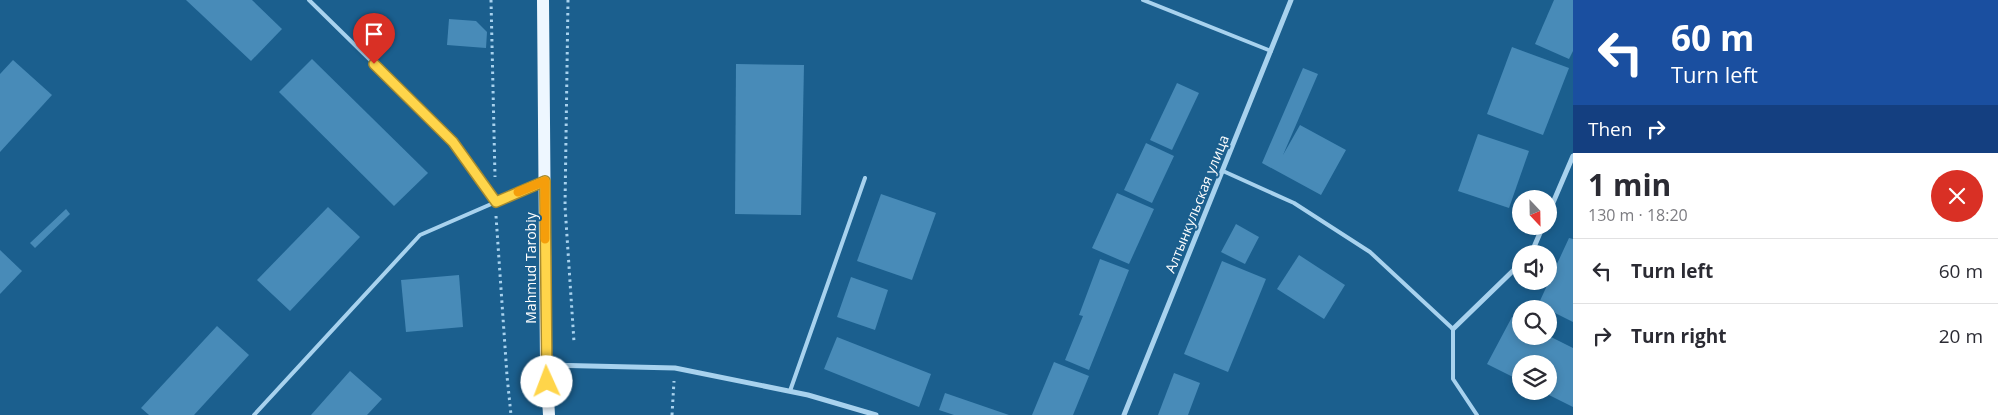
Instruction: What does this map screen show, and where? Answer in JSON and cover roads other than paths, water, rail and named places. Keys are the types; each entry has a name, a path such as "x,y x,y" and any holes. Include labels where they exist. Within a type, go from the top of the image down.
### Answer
{"main road":[{"name":"Mahmud Tarobiy","path":"543,0 546,365 549,415"}],"street":[{"name":"Алтынкульская улица","path":"1124,415 1291,0"},
{"path":"1558,191 1573,156"},
{"path":"1453,329 1512,272"},
{"path":"546,365 675,368 790,391 876,415"}],"lane":[{"path":"309,0 453,142 496,202"},
{"path":"1143,0 1271,51"},
{"path":"1223,171 1294,203 1370,252 1453,329 1453,379 1477,415"},
{"path":"790,391 865,178"},
{"path":"254,415 420,235 545,181"}]}
